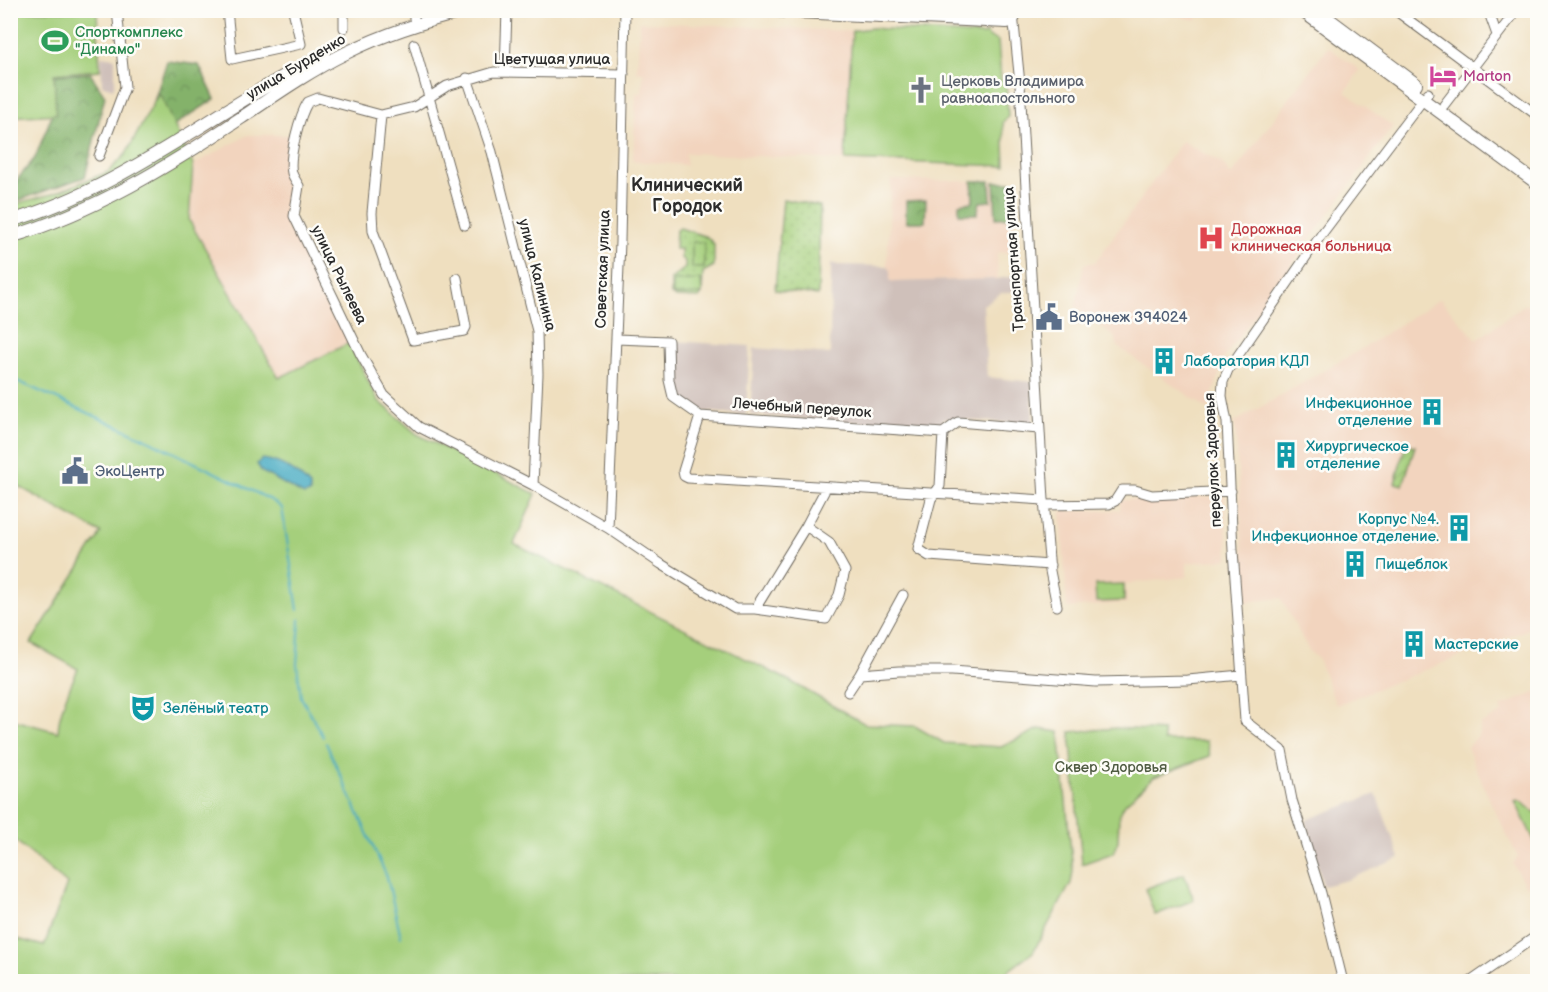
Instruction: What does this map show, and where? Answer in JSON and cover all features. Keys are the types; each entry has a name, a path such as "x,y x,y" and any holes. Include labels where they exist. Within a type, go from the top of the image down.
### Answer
{"main road":[{"name":"улица Бурденко","path":"10,221 76,198 121,175 284,77 343,46 414,15 443,10"},
{"name":"улица Бурденко","path":"10,237 40,228 84,210 127,188 345,53 375,39 431,20 471,10"},
{"path":"755,10 1001,22 1007,22 1012,12"},
{"path":"927,10 1012,12"},
{"path":"1301,10 1426,96 1444,105 1538,174"},
{"path":"1317,10 1538,184"}],"street":[{"path":"99,156 125,87 117,10"},
{"path":"227,10 232,59 301,44 293,10"},
{"path":"344,10 344,28"},
{"path":"505,71 507,10"},
{"name":"Советская улица","path":"608,528 620,242 625,10"},
{"path":"1395,10 1538,117"},
{"path":"1488,10 1497,35"},
{"path":"1444,105 1517,10"},
{"name":"Транспортная улица","path":"1012,12 1045,503 1050,566 1057,606"},
{"path":"414,44 465,225"},
{"name":"Цветущая улица","path":"381,116 414,107 447,86 467,78 494,72 624,74"},
{"name":"улица Калинина","path":"467,78 492,152 537,331 538,374 533,485"},
{"name":"переулок Здоровья","path":"1343,981 1321,893 1292,800 1282,750 1245,721 1227,422 1222,396 1223,382 1228,370 1321,235 1426,96"},
{"name":"улица Рылеева","path":"381,116 318,98 308,102 297,129 292,174 299,186 294,216 361,355 384,395 419,427 533,485 608,528 661,564 735,609 755,609 826,619 839,595 845,571 829,542 806,526"},
{"path":"381,116 372,213 374,231 413,340 464,331 457,278"},
{"path":"616,339 668,341 669,381 673,397 700,416 683,471 684,476 1045,503 1109,504 1115,501 1122,490 1135,490 1152,495 1230,491"},
{"name":"Лечебный переулок","path":"700,416 943,433 958,422 1040,429"},
{"path":"943,433 940,486 931,499 918,549 930,556 1050,566"},
{"path":"755,609 806,526 825,487"},
{"path":"848,692 903,595"},
{"path":"860,674 951,671 1096,682 1188,680 1241,675"},
{"path":"1470,981 1538,935"}],"shaded area":[{"path":"1140,10 1203,11 1196,20 1168,14 1140,13"},
{"path":"640,22 852,31 845,160 686,153 686,165 633,161 636,93 642,93 643,72 637,71"},
{"name":"Дорожная клиническая больница","path":"1328,47 1360,70 1345,92 1393,126 1225,356 1208,409 1118,347 1115,337 1075,307 1084,264 1095,262 1182,141 1223,164 1231,176"},
{"path":"101,56 115,58 113,89 102,85"},
{"path":"248,135 293,135 285,209 349,343 279,378 189,220 193,165"},
{"path":"891,180 1011,182 1016,252 997,253 998,279 889,282 890,271 887,266"},
{"path":"831,263 887,266 890,271 890,282 998,279 1018,275 1018,291 1001,293 983,305 987,377 1032,382 1033,424 943,419 939,428 750,415 754,348 830,354"},
{"path":"1440,299 1477,340 1524,305 1537,308 1537,626 1336,705 1318,659 1309,651 1281,598 1246,602 1235,422 1363,348"},
{"path":"673,341 750,346 746,415 698,411 674,394"},
{"path":"1225,496 1228,559 1187,563 1187,577 1125,584 1127,603 1067,608 1061,511 1120,510 1120,500"},
{"path":"1537,692 1537,880 1526,887 1513,864 1518,857 1467,747 1478,736 1481,724 1502,713 1500,707"},
{"path":"1376,794 1400,858 1347,880 1323,886 1306,820"}],"green space":[{"name":"Спорткомплекс \"Динамо\"","path":"10,11 97,11 100,70 54,74 56,114 11,117"},
{"path":"870,28 984,35 985,33 988,37 998,41 1001,80 1006,82 1008,117 1003,122 1005,166 845,160 852,31"},
{"path":"167,61 199,65 215,99 128,155 151,111"},
{"path":"90,73 105,96 85,177 11,203 11,187 35,158 52,115 55,75"},
{"path":"159,93 193,165 189,220 279,378 349,343 378,400 417,434 536,494 514,544 788,680 865,724 915,726 944,743 1001,747 1039,729 1059,732 1073,871 1071,883 1033,952 995,981 11,981 11,947 17,939 44,946 67,884 11,837 10,719 58,732 62,708 78,669 31,643 101,533 11,482 11,205 52,194 108,172 126,154"},
{"path":"972,181 990,181 991,201 980,202 977,214 959,214 959,204 973,202"},
{"path":"994,182 1011,182 1014,217 996,218"},
{"path":"783,199 820,206 818,295 775,290"},
{"path":"926,200 925,222 906,222 906,201"},
{"path":"680,228 707,237 714,244 714,266 703,272 702,294 699,298 676,297 671,294 671,279 685,268 685,261 681,258 681,249 675,249 676,230"},
{"path":"692,242 704,242 704,268 692,268"},
{"path":"701,280 702,294 673,295 673,281"},
{"path":"1406,443 1415,446 1403,485 1395,483"},
{"path":"1124,584 1124,601 1096,602 1095,585"},
{"name":"Сквер Здоровья","path":"1116,728 1163,731 1164,741 1207,741 1210,756 1154,777 1125,804 1119,814 1118,841 1113,853 1082,864 1070,732"},
{"path":"1517,800 1534,812 1537,811 1537,846 1515,801"},
{"path":"1184,874 1194,900 1155,915 1145,889"}],"water":[{"path":"262,459 276,462 300,476 310,486 310,493 304,495 262,472 257,464"}],"waterway":[{"path":"17,381 144,438 271,500 282,508 298,610"},
{"path":"300,619 297,664 301,697 323,737"},
{"path":"326,743 387,877 401,937"}],"place":[{"name":"Спорткомплекс \"Динамо\"","path":"55,41"},
{"name":"Marton","path":"1443,76"},
{"name":"Церковь Владимира равноапостольного","path":"921,90"},
{"name":"Дорожная клиническая больница","path":"1211,238"},
{"name":"Воронеж 394024","path":"1049,317"},
{"name":"Лаборатория КДЛ","path":"1164,361"},
{"name":"Инфекционное отделение","path":"1432,412"},
{"name":"Хирургическое отделение","path":"1286,455"},
{"name":"ЭкоЦентр","path":"75,471"},
{"name":"Корпус №4. Инфекционное отделение.","path":"1459,528"},
{"name":"Пищеблок","path":"1355,564"},
{"name":"Мастерские","path":"1414,644"},
{"name":"Зелёный театр","path":"143,708"}],"district":[{"name":"Клинический Городок","path":"687,195"}]}
